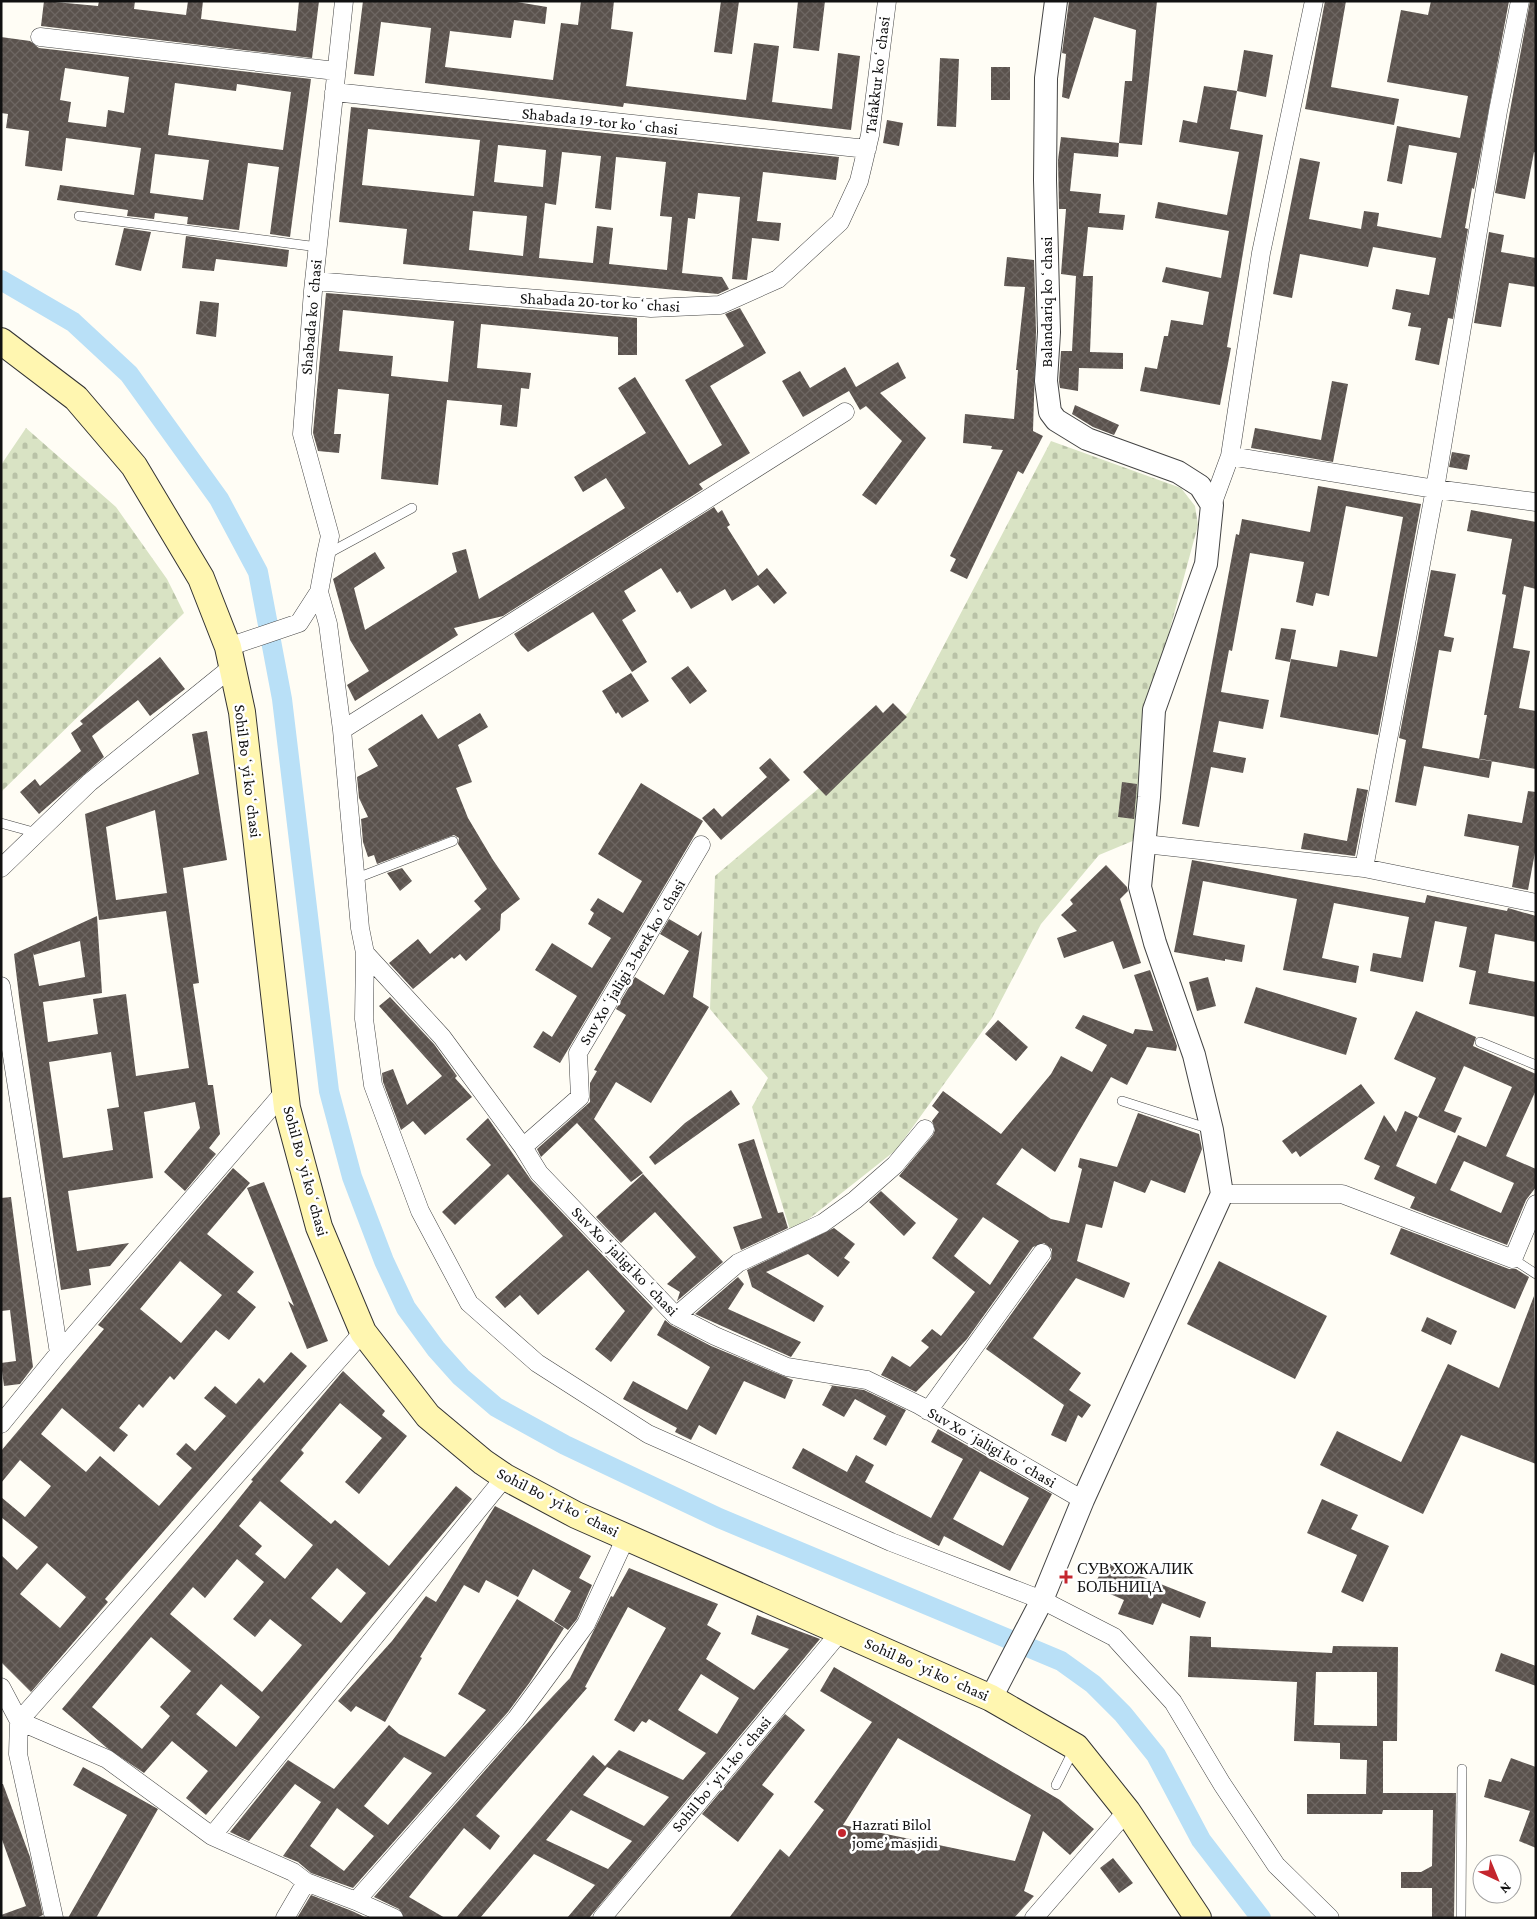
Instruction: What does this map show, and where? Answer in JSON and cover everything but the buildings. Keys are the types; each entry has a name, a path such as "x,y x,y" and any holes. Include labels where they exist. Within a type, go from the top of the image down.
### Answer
{"main road":[{"name":"Sohil Boʻyi koʻchasi","path":"1,341 76,398 134,466 200,578 230,657 242,712 287,1108 319,1227 363,1332 428,1416 483,1462 505,1477 576,1515 840,1631 996,1689 1076,1747 1127,1811 1198,1918"}],"street":[{"name":"Shabada koʻchasi","path":"230,657 299,623 319,592 330,536 302,434 314,281 344,1"},
{"name":"Tafakkur koʻchasi","path":"867,149 887,1"},
{"name":"Balandariq koʻchasi","path":"1056,1 1046,78 1045,180 1049,332 1046,381 1050,412 1056,420 1087,439 1178,472 1200,486 1212,505"},
{"path":"996,1689 1038,1607 1083,1500 1222,1194 1212,1130 1194,1055 1155,943 1140,887 1145,844 1154,710 1206,564 1212,505 1230,456 1261,253 1314,1"},
{"path":"1364,868 1435,489 1497,121 1520,1"},
{"path":"40,37 336,71"},
{"name":"Shabada 19-tor koʻchasi","path":"334,92 867,149"},
{"name":"Shabada 20-tor koʻchasi","path":"314,281 651,308 720,305 778,279 840,222 858,181 867,149"},
{"path":"342,730 845,412"},
{"path":"1230,456 1435,489 1536,502"},
{"path":"319,592 328,624 342,730 357,878 360,928 365,952 364,1019 373,1085 420,1211 469,1303 537,1363 648,1434 1038,1607 1114,1637 1173,1702 1276,1865 1330,1918"},
{"path":"1,868 90,782 230,657"},
{"path":"1145,844 1364,868 1536,903"},
{"name":"Suv Xoʻjaligi 3-berk koʻchasi","path":"523,1147 580,1097 578,1053 701,845"},
{"name":"Suv Xoʻjaligi koʻchasi","path":"365,952 442,1036 539,1172 676,1316 715,1336 787,1368 867,1380 928,1411 1083,1500"},
{"path":"1,986 59,1353"},
{"path":"1,1424 59,1353 285,1090"},
{"path":"676,1316 738,1263 823,1223 855,1200 895,1165 925,1129"},
{"path":"1222,1194 1342,1194 1513,1259 1536,1204"},
{"path":"928,1411 1042,1254"},
{"path":"19,1721 363,1332"},
{"path":"212,1836 505,1477"},
{"path":"356,1902 516,1719 586,1624 626,1537"},
{"name":"Sohil boʻyi 1-koʻchasi","path":"602,1918 840,1631"},
{"path":"1,1686 19,1721 18,1754 54,1918"},
{"path":"19,1721 107,1759 212,1836 293,1872 306,1882 394,1918"},
{"path":"1034,1918 1127,1811"},
{"path":"285,1918 306,1882"}],"lane":[{"path":"79,216 318,247"},
{"path":"326,554 412,508"},
{"path":"1,823 37,833"},
{"path":"357,878 453,841"},
{"path":"1480,1042 1536,1065"},
{"path":"1122,1101 1212,1130"},
{"path":"1513,1259 1536,1274"},
{"path":"1056,1785 1076,1747"},
{"path":"1461,1918 1462,1769"}],"green space":[{"path":"26,428 116,507 167,579 184,613 1,792 1,465"},
{"path":"1051,441 1181,488 1195,506 1198,525 1149,707 1135,840 1099,855 1041,924 992,1018 896,1150 791,1233 752,1107 768,1078 710,1009 715,876 909,712"}],"waterway":[{"path":"1,280 73,322 129,374 219,499 258,572 282,699 329,1091 352,1177 384,1261 406,1308 436,1349 461,1377 496,1407 565,1445 719,1518 1061,1661 1093,1684 1123,1714 1156,1755 1201,1840 1261,1918"}],"place":[{"name":"СУВ ХОЖАЛИК БОЛЬНИЦА","path":"1066,1577"},
{"name":"Hazrati Bilol jome’ masjidi","path":"842,1833"}]}
